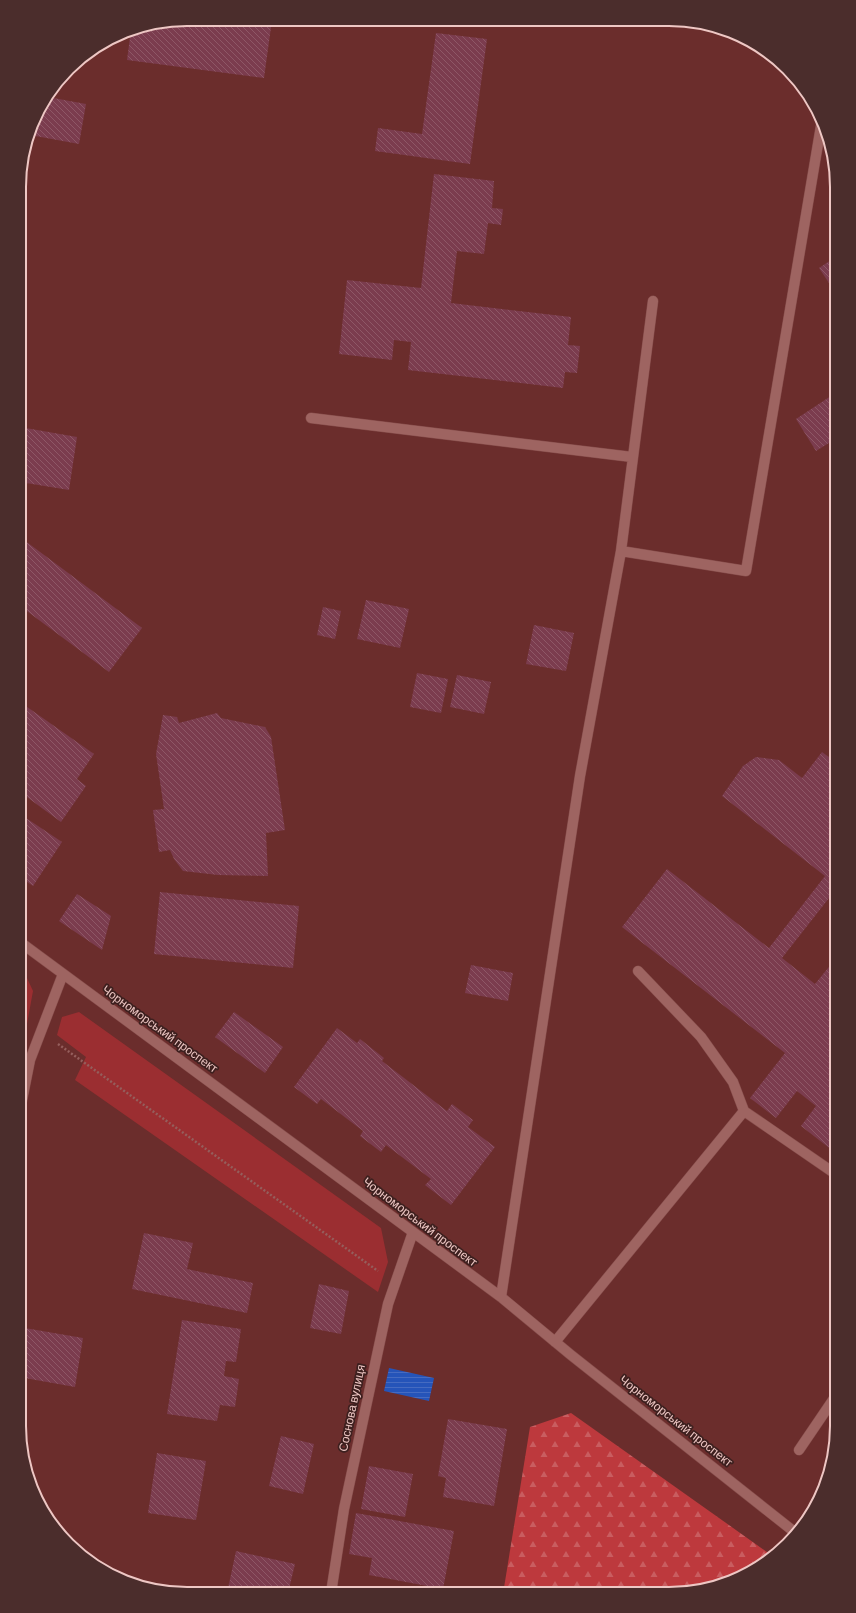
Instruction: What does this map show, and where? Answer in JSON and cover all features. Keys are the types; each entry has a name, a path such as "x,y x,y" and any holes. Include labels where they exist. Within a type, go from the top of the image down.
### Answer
{"street":[{"path":"621,550 746,571 820,132"},
{"path":"501,1298 580,776 621,550 653,301"},
{"path":"311,418 632,457"},
{"name":"Чорноморський проспект","path":"26,946 501,1298 792,1530"},
{"path":"638,971 701,1037 733,1082 744,1111 830,1170"},
{"path":"26,1080 30,1060 63,974"},
{"path":"555,1342 744,1111"},
{"name":"Соснова вулиця","path":"332,1587 344,1509 388,1304 413,1232"},
{"path":"798,1450 830,1404"}],"path":[{"path":"26,1021 395,1283"}],"shaded area":[{"path":"26,977 33,991 26,1030"},
{"path":"79,1012 381,1228 388,1262 378,1292 75,1080 86,1057 57,1035 62,1017"}],"green space":[{"path":"571,1413 768,1553 759,1560 731,1575 711,1582 690,1586 504,1587 530,1427"}],"water":[{"path":"389,1368 434,1378 429,1401 384,1391"}],"building":[{"path":"176,26 271,26 264,78 127,60 130,36 145,31"},
{"path":"436,33 487,39 470,164 375,151 378,128 422,134"},
{"path":"53,98 86,104 79,144 35,136 38,125"},
{"path":"434,174 494,181 492,208 503,209 501,225 488,223 484,254 457,251 451,303 571,317 568,345 580,346 577,373 565,372 563,388 408,370 411,342 394,340 392,360 339,354 347,280 421,288"},
{"path":"830,261 830,284 819,268"},
{"path":"830,397 830,442 816,451 796,419"},
{"path":"26,428 77,437 69,490 26,483"},
{"path":"26,541 142,628 109,672 26,610"},
{"path":"366,600 409,609 400,648 357,639"},
{"path":"323,607 341,611 335,639 317,635"},
{"path":"534,625 574,633 566,671 526,664"},
{"path":"417,673 448,679 441,713 410,707"},
{"path":"457,675 491,682 484,714 450,707"},
{"path":"26,706 94,754 77,779 86,786 61,822 26,796"},
{"path":"217,713 221,718 265,727 271,737 285,830 266,833 268,876 218,875 183,871 174,859 170,850 159,852 153,810 164,809 156,754 163,715 177,717 179,723"},
{"path":"822,752 830,758 830,897 782,958 815,984 830,966 830,1149 801,1126 816,1106 797,1091 776,1118 750,1098 785,1053 622,927 667,869 769,948 825,876 722,796 743,766 756,757 779,760 802,778"},
{"path":"26,818 62,842 33,886 26,881"},
{"path":"160,892 299,906 293,968 154,954"},
{"path":"77,894 111,916 102,950 59,921"},
{"path":"471,965 513,973 508,1001 465,993"},
{"path":"234,1012 283,1047 265,1073 215,1037"},
{"path":"337,1028 357,1043 360,1039 384,1058 382,1061 447,1111 452,1104 473,1120 468,1127 495,1147 451,1205 425,1185 431,1179 386,1145 381,1152 360,1136 363,1131 321,1099 317,1104 294,1087"},
{"path":"144,1233 193,1243 187,1269 253,1283 247,1313 132,1289"},
{"path":"319,1284 349,1291 341,1334 310,1328"},
{"path":"182,1320 241,1329 236,1362 226,1361 224,1376 239,1379 235,1407 220,1405 217,1421 167,1414"},
{"path":"26,1328 83,1338 75,1387 26,1378"},
{"path":"448,1419 507,1429 494,1506 443,1497 446,1478 438,1476"},
{"path":"281,1436 314,1444 303,1494 269,1486"},
{"path":"157,1453 206,1461 196,1520 148,1513"},
{"path":"369,1466 413,1474 405,1517 361,1509"},
{"path":"356,1513 454,1531 443,1587 432,1587 369,1575 372,1558 349,1554"},
{"path":"236,1551 295,1564 289,1587 228,1587"}]}
